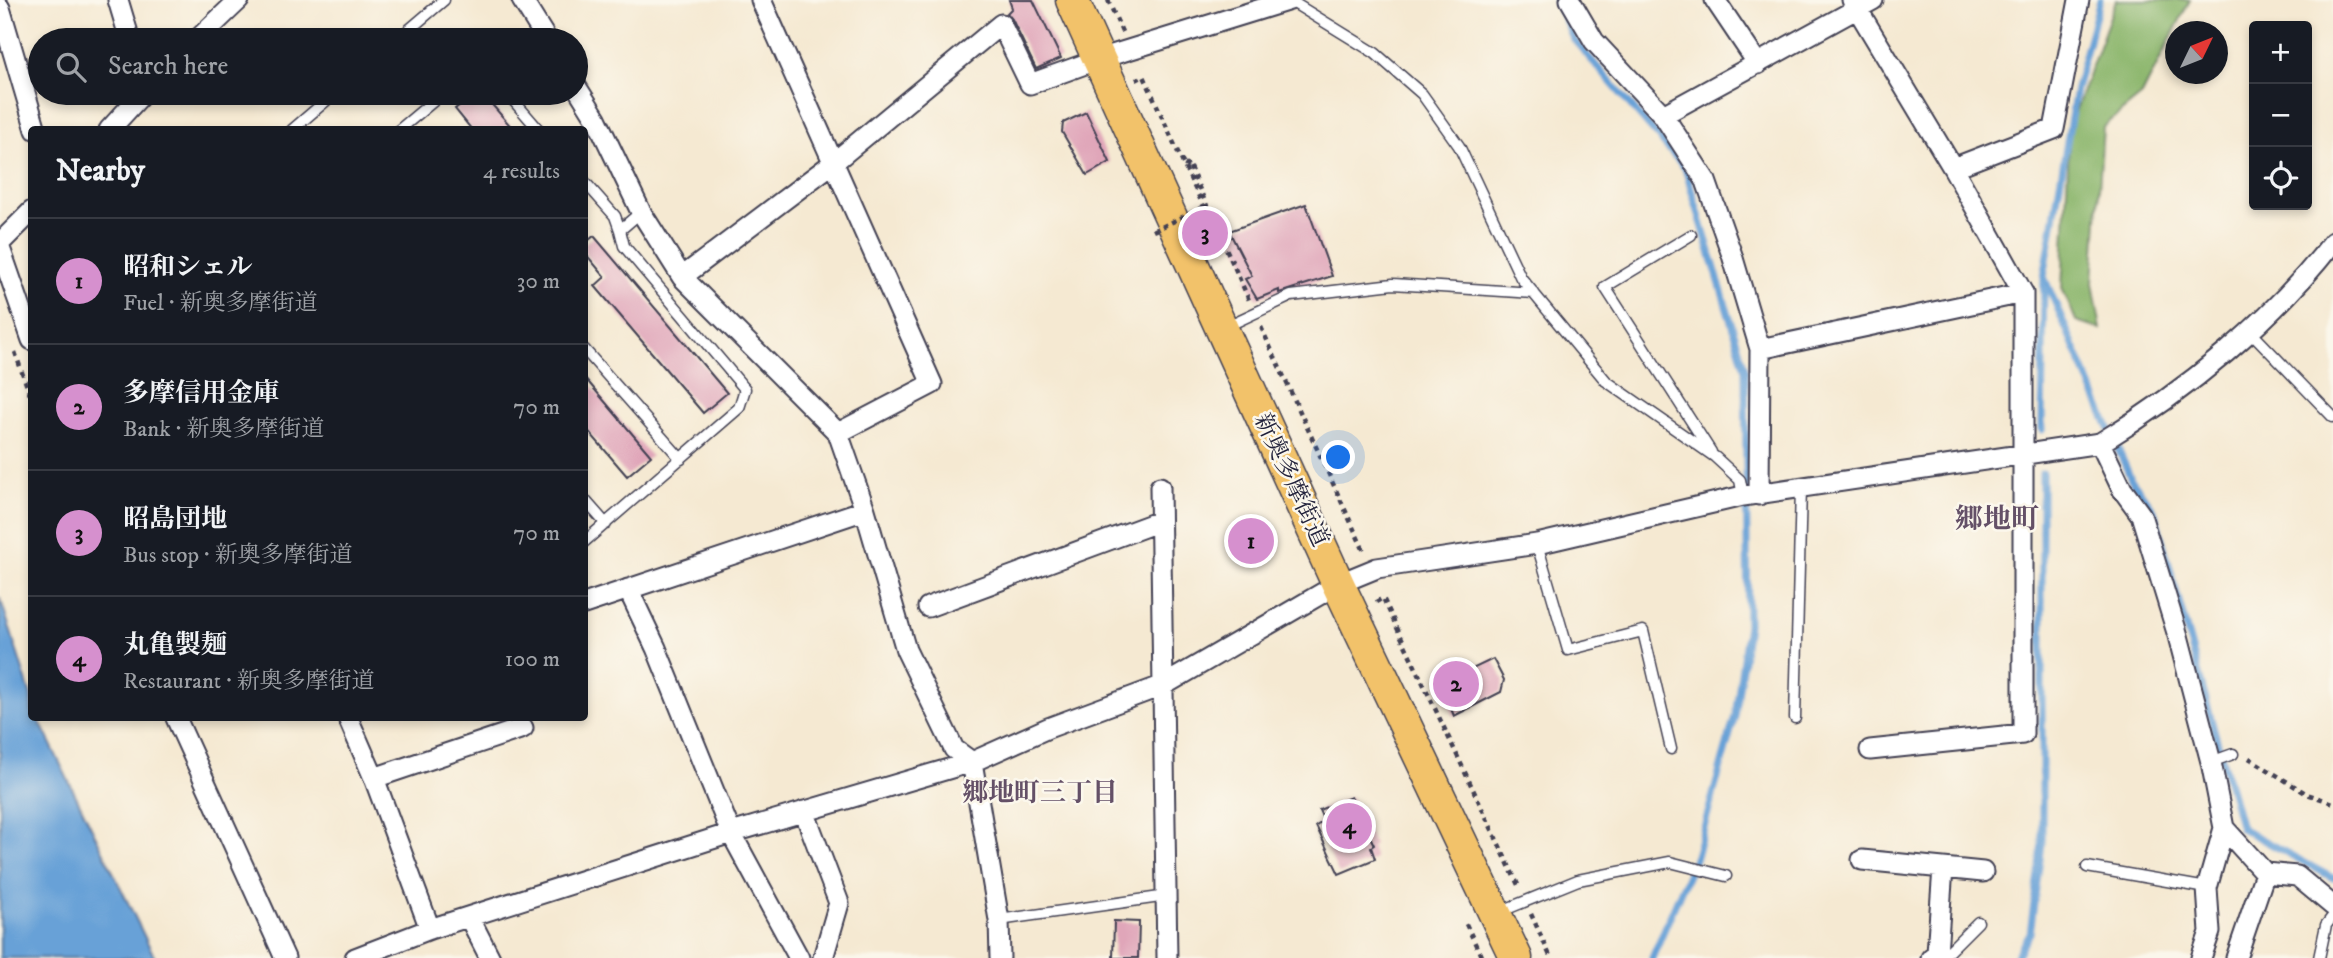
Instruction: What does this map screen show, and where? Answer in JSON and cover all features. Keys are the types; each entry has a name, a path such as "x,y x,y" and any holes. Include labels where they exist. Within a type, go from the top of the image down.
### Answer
{"main road":[{"name":"新奥多摩街道","path":"1072,0 1338,584 1516,958"}],"street":[{"path":"118,0 126,28"},
{"path":"210,28 239,0"},
{"path":"522,0 540,28"},
{"path":"761,0 932,384 838,433"},
{"path":"682,277 833,163 1001,24 1030,84 1099,59 1290,0"},
{"path":"1570,0 1594,41 1663,115 1706,181 1732,255 1760,349 1753,495"},
{"path":"1715,0 1758,64"},
{"path":"1953,168 2054,129 2079,0"},
{"path":"1663,115 1758,64 1861,3 2023,293 2023,734 1870,750"},
{"path":"0,8 28,103"},
{"path":"29,105 35,126"},
{"path":"113,126 132,105"},
{"path":"588,105 641,212 682,277 838,433 865,510 906,650 954,749 972,762 999,920 1000,958"},
{"path":"28,215 0,246 28,328"},
{"path":"355,958 430,929 731,832 972,762 1048,728 1164,685 1338,584 1377,568 1537,544 1753,495 2101,442 2166,398 2250,331 2306,277 2333,242"},
{"path":"1760,349 2023,293"},
{"path":"2101,442 2122,489 2141,514 2212,761 2224,828 2207,888 2210,932 2201,958"},
{"path":"1160,487 1167,958"},
{"path":"588,603 865,510"},
{"path":"928,607 1160,521"},
{"path":"628,589 656,648 731,832 799,958"},
{"path":"177,721 285,958"},
{"path":"349,721 374,778 430,929"},
{"path":"374,778 523,728"},
{"path":"804,811 839,902 823,958"},
{"path":"2224,828 2265,873 2297,876 2333,906"},
{"path":"1862,860 1983,872"},
{"path":"1934,955 1943,868"},
{"path":"2236,958 2265,873"},
{"path":"469,917 490,958"}],"lane":[{"path":"411,28 444,0"},
{"path":"1290,0 1375,53 1422,93 1459,146 1521,278 1606,381 1715,457 1753,495"},
{"path":"297,126 321,105"},
{"path":"405,126 429,105"},
{"path":"517,105 536,126"},
{"path":"588,186 615,216 624,246 745,389 740,408 588,539"},
{"path":"620,230 641,212"},
{"path":"1691,235 1605,287 1715,457"},
{"path":"1222,328 1291,296 1393,284 1534,293"},
{"path":"2250,331 2333,417"},
{"path":"588,354 681,459"},
{"path":"1795,718 1801,488"},
{"path":"588,504 606,524"},
{"path":"1537,544 1568,650 1643,631 1671,749"},
{"path":"2212,761 2232,754"},
{"path":"1495,914 1578,880 1670,862 1726,876"},
{"path":"2087,867 2207,888"},
{"path":"999,920 1167,896"},
{"path":"2319,958 2326,925 2333,916"},
{"path":"1934,955 1949,951 1978,922"}],"path":[{"path":"1108,0 1123,33"},
{"path":"1114,93 1144,76 1204,207 1153,231"},
{"path":"1185,167 1188,163 1366,555"},
{"path":"2232,754 2239,752 2307,794 2333,803"}],"green space":[{"path":"2116,0 2190,0 2179,21 2165,21 2165,49 2142,95 2103,127 2093,283 2101,329 2076,321 2062,288 2070,126"}],"water":[{"path":"0,597 28,686 28,721 39,721 155,958 0,958"}],"building":[{"path":"1009,0 1033,0 1061,58 1036,69 1007,13 1012,8"},
{"path":"460,105 492,105 511,126 469,126 455,109"},
{"path":"1086,112 1110,162 1087,175 1062,132 1063,123"},
{"path":"1306,204 1332,276 1279,293 1279,290 1257,299 1245,279 1252,276 1229,231"},
{"path":"594,236 727,393 703,413 595,286 605,277 588,257 588,241"},
{"path":"588,382 651,456 627,476 588,431"},
{"path":"1493,659 1504,680 1501,692 1454,716 1441,684"},
{"path":"1351,797 1374,845 1371,847 1375,859 1339,874 1316,826 1324,821 1319,810"},
{"path":"1114,921 1139,922 1138,958 1113,958"}],"waterway":[{"path":"1556,0 1574,40 1685,168 1745,369 1748,625 1735,716 1696,856 1652,958"},
{"path":"2042,430 2044,277 2076,89 2100,0"},
{"path":"2044,277 2131,479 2154,510 2241,828 2333,878"},
{"path":"2015,958 2030,933 2042,844 2042,473"}],"place":[{"name":"昭島団地","path":"1205,233"},
{"name":"昭和シェル","path":"1251,541"},
{"name":"多摩信用金庫","path":"1456,684"},
{"name":"丸亀製麺","path":"1349,826"}],"district":[{"name":"郷地町","path":"1997,519"},
{"name":"郷地町三丁目","path":"1040,793"}]}
